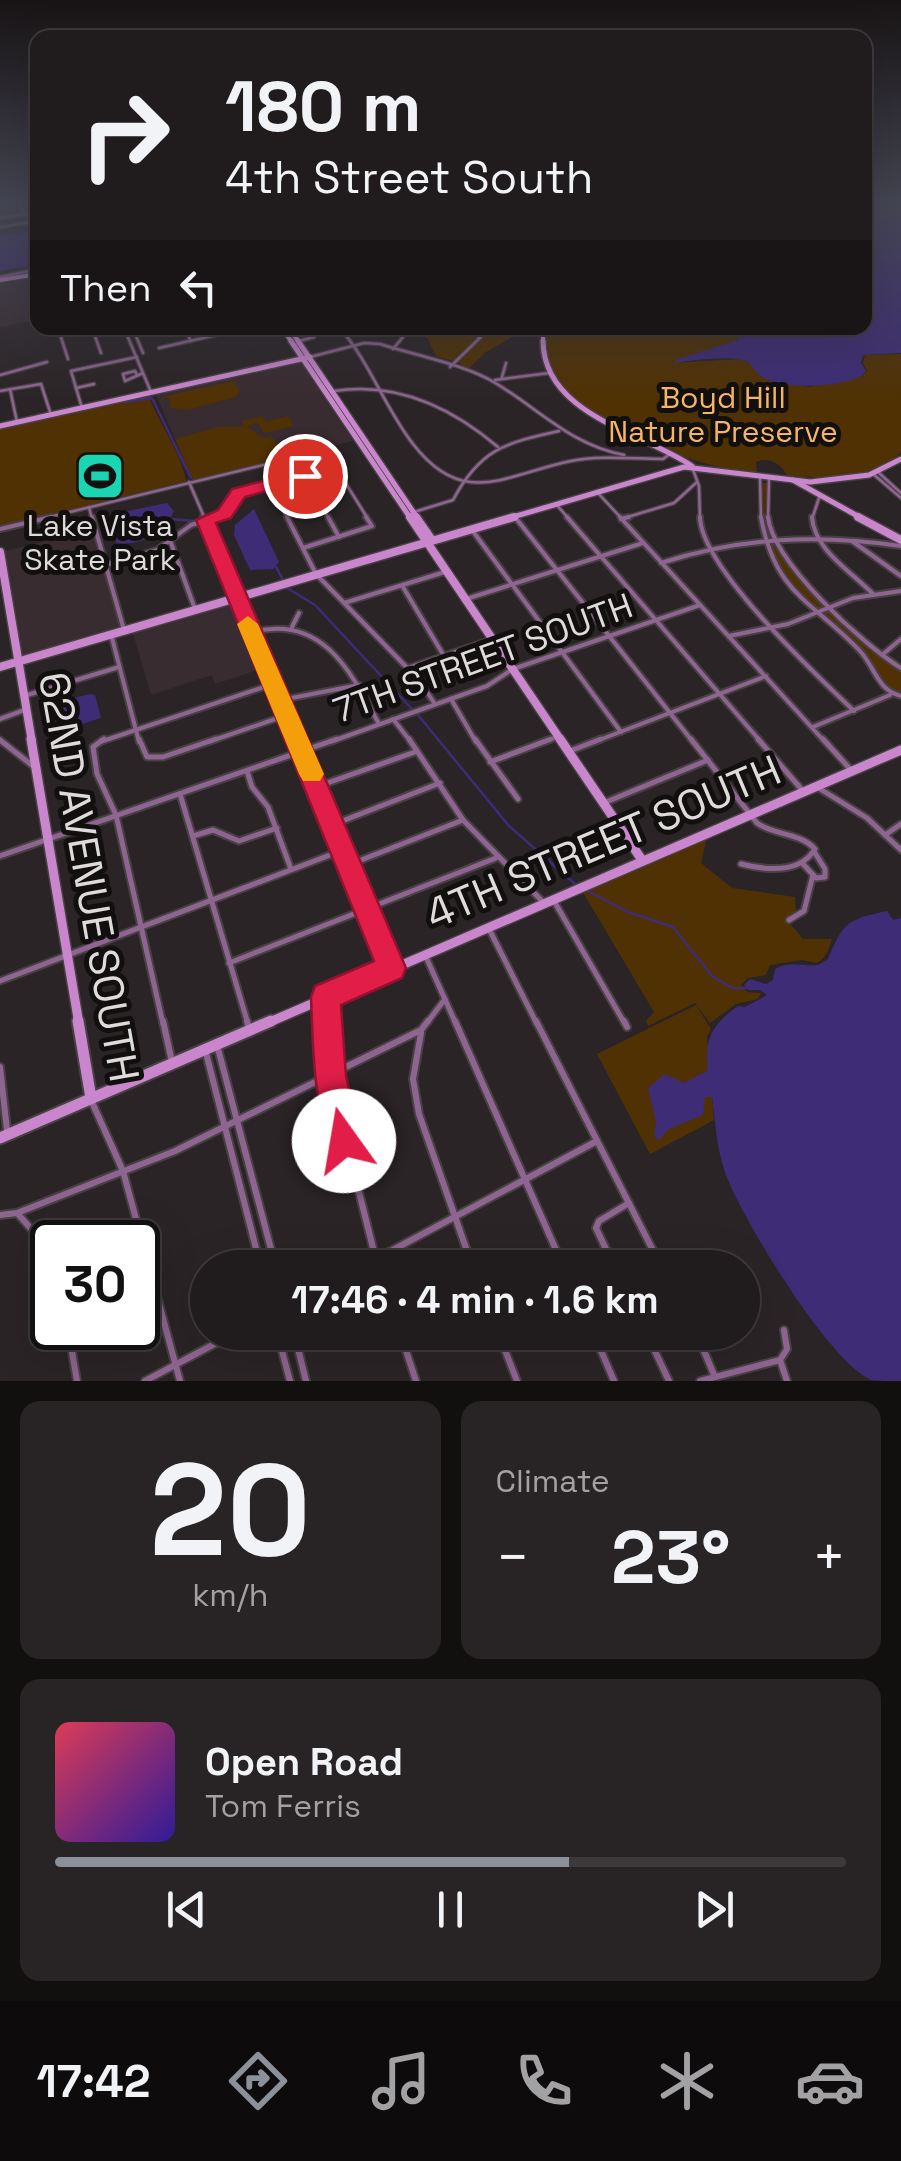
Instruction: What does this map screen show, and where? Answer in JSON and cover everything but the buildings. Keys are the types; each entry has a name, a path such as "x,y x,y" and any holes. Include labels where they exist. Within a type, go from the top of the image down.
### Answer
{"street":[{"path":"0,278 30,272"},
{"path":"61,335 68,359"},
{"path":"93,335 101,353"},
{"path":"127,335 152,392"},
{"path":"137,335 143,352"},
{"path":"188,335 192,341"},
{"path":"159,348 219,335"},
{"path":"291,335 642,860"},
{"path":"292,335 306,358"},
{"path":"348,335 369,363 416,449 444,473 462,481 500,484 569,462 634,457"},
{"path":"393,349 403,337 400,335"},
{"path":"450,366 481,335"},
{"path":"541,335 549,373 562,390 592,414 674,454 721,470"},
{"path":"299,342 314,338"},
{"path":"0,426 373,342 494,380 559,431 598,450 663,460 674,454"},
{"path":"459,356 459,365 466,371"},
{"path":"82,408 71,371 137,358"},
{"path":"0,375 46,362"},
{"path":"502,377 506,364"},
{"path":"124,378 125,382 138,379 136,375 143,373"},
{"path":"494,380 549,373"},
{"path":"76,388 94,384"},
{"path":"0,391 43,386 50,415"},
{"path":"329,392 350,387 382,390 441,408 498,448"},
{"path":"10,389 17,422"},
{"path":"410,513 453,500 473,466 498,448 559,431"},
{"path":"0,529 325,450 372,526 303,548"},
{"path":"674,454 692,466 697,482 698,522 706,547 727,577 854,711"},
{"path":"0,667 692,466 764,479 795,480 875,473 900,461"},
{"path":"105,564 150,553 205,520 224,514 239,493 336,467"},
{"path":"875,473 901,496"},
{"path":"305,476 339,537"},
{"path":"764,479 772,536 795,570 880,657 901,668"},
{"path":"764,479 758,506 763,537 782,576 814,613 863,654 890,695"},
{"path":"795,480 800,488 901,540"},
{"path":"189,482 392,968"},
{"path":"621,519 684,499 697,482"},
{"path":"270,484 316,574 408,668 435,704"},
{"path":"597,492 851,770"},
{"path":"820,495 811,516 816,536 872,594"},
{"path":"556,504 803,791"},
{"path":"89,507 124,630"},
{"path":"514,516 763,829 801,836 826,874 814,876 803,864"},
{"path":"472,528 621,732"},
{"path":"661,562 706,547 772,536 901,540"},
{"path":"844,537 870,551 901,576"},
{"path":"170,541 195,609"},
{"path":"870,551 865,544 871,541"},
{"path":"466,599 643,543"},
{"name":"62ND AVENUE SOUTH","path":"0,552 90,1098 123,1171 180,1381"},
{"path":"344,602 448,571"},
{"path":"402,586 444,656"},
{"path":"729,636 776,627 832,604 901,591"},
{"name":"7TH STREET SOUTH","path":"0,856 394,719 486,686 513,669 700,605"},
{"path":"292,627 300,613"},
{"path":"251,632 292,627 317,639 359,686 379,724"},
{"path":"110,634 144,753 153,758 286,715"},
{"path":"408,668 493,639"},
{"path":"880,657 901,639"},
{"path":"24,696 119,667"},
{"path":"569,752 766,676"},
{"path":"172,1062 116,815 108,790 95,769 92,751 98,742 273,684"},
{"path":"280,700 359,686"},
{"path":"813,726 890,695 901,696"},
{"path":"451,698 518,800"},
{"path":"0,719 26,708"},
{"path":"394,719 463,820 496,858 548,901 627,1027"},
{"path":"490,762 558,736"},
{"path":"0,740 37,769"},
{"name":"4TH STREET SOUTH","path":"4,1136 901,750"},
{"path":"316,787 416,752"},
{"path":"604,804 708,760"},
{"path":"246,771 277,828 291,869"},
{"path":"332,825 440,783"},
{"path":"816,786 868,818 901,850"},
{"path":"180,794 249,1029"},
{"path":"349,865 463,820"},
{"path":"884,835 901,824"},
{"path":"192,836 213,830 239,841 277,828"},
{"path":"0,982 343,850"},
{"path":"741,864 761,868 803,864 815,852"},
{"path":"229,963 496,858"},
{"path":"790,920 804,911 814,876"},
{"path":"488,926 653,1250"},
{"path":"424,953 556,1250"},
{"path":"326,997 330,1076 374,1250"},
{"path":"0,1215 17,1213 237,1122 421,1030 445,1000"},
{"path":"421,1030 414,1060 414,1092 466,1250"},
{"path":"216,1043 271,1250"},
{"path":"205,1048 256,1250"},
{"path":"0,1066 4,1136"},
{"path":"393,1250 596,1141"},
{"path":"606,1250 596,1228 599,1221 629,1203"},
{"path":"17,1213 30,1232"},
{"path":"700,1381 780,1360 787,1349 784,1330"},
{"path":"72,1350 77,1381"},
{"path":"145,1381 205,1350"},
{"path":"282,1350 290,1381"},
{"path":"298,1350 306,1381"},
{"path":"406,1350 416,1381"},
{"path":"505,1350 517,1381"},
{"path":"601,1350 614,1381"},
{"path":"654,1350 669,1381"},
{"path":"703,1350 714,1376"},
{"path":"780,1360 787,1381"}],"shaded area":[{"path":"872,268 901,268 901,353 863,355 863,375 840,383 809,386 767,379 748,362 736,359 673,364 738,340 738,335 872,335"},
{"path":"30,275 30,321 0,327 0,281"},
{"path":"302,363 353,441 193,481 156,395"},
{"path":"167,503 174,511 158,532 143,540 116,543 113,514"},
{"path":"254,509 279,562 273,569 250,570 234,535 235,525"},
{"path":"93,529 121,630 21,659 2,552"},
{"path":"234,601 264,668 215,684 212,675 151,695 132,630"},
{"path":"95,695 101,718 65,729 58,702"},
{"path":"887,911 893,920 901,918 901,1381 871,1380 853,1368 792,1292 726,1176 712,1097 705,1097 703,1115 669,1129 658,1141 648,1088 665,1074 684,1083 708,1070 707,1049 716,1026 738,1006 745,1007 767,995 760,990 748,990 744,985 750,979 766,984 781,966 818,965 828,959 848,924"}],"green space":[{"path":"422,335 473,335 479,339 484,335 516,335 486,352 467,370 460,363 436,356"},
{"name":"Boyd Hill Nature Preserve","path":"545,335 739,335 739,341 673,363 740,359 752,364 762,376 809,387 862,376 867,371 865,355 901,354 901,452 890,462 863,473 817,477 788,477 779,465 766,460 756,462 757,476 706,464 648,443 594,415 556,380 545,348"},
{"path":"239,380 234,384 240,390 236,397 187,410 171,408 169,398 161,397"},
{"path":"155,392 149,397 186,481 0,527 0,426"},
{"path":"262,416 266,422 288,416 294,426 264,433 258,423 247,426 262,438 272,437 287,458 193,480 175,439 218,427 244,427 242,421"},
{"path":"761,483 767,483 765,517 781,555 869,650 901,670 901,694 884,683 865,655 807,600 776,561 761,513"},
{"path":"707,836 701,863 732,888 795,897 796,913 786,919 803,939 832,939 825,956 817,963 802,960 770,965 766,975 748,978 741,985 747,992 761,993 758,999 736,1004 710,1023 695,1003 648,1026 646,1021 654,1012 581,889"},
{"path":"696,1005 711,1029 707,1037 714,1120 650,1154 597,1054"}],"waterway":[{"path":"126,402 152,398 191,478"},
{"path":"170,519 194,521"},
{"path":"276,567 282,578"},
{"path":"287,588 315,605 411,708"},
{"path":"418,715 509,826 574,883"},
{"path":"586,890 628,912 673,927 712,976 732,988 746,988"}],"slow traffic":[{"path":"248,624 311,774"}],"place":[{"name":"Lake Vista Skate Park","path":"100,476"}],"route":[{"path":"305,476 239,493 228,511 205,520 392,968 326,997 330,1076 344,1141"}]}
